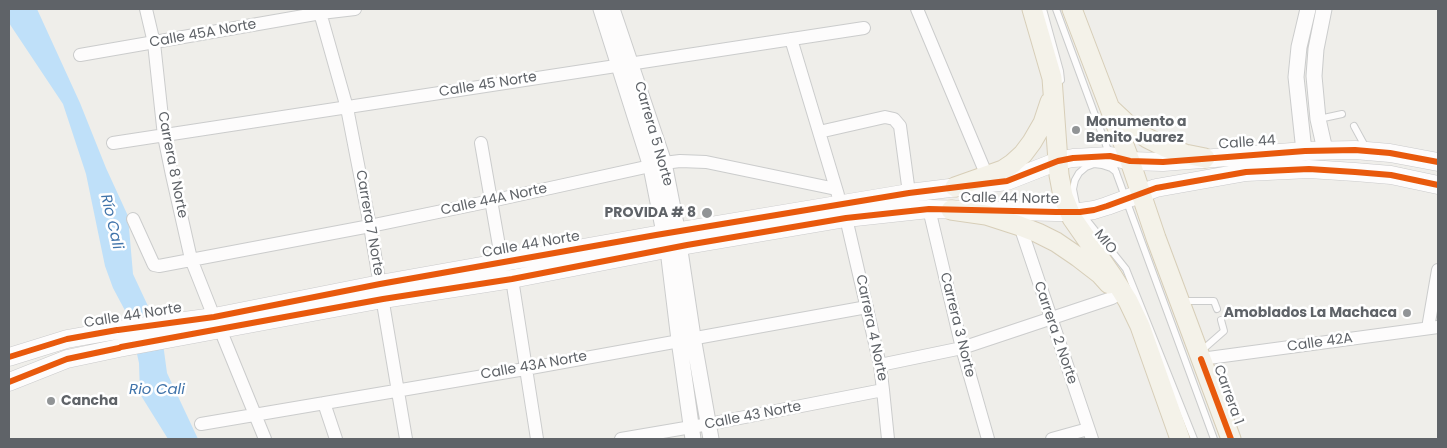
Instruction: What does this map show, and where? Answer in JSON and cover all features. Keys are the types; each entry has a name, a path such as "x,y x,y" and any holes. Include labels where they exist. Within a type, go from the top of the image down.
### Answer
{"main road":[{"path":"1032,9 1057,83 1064,154 1060,183 1140,326 1180,439"},
{"name":"Carrera 1","path":"1072,9 1110,109 1133,197 1180,301 1231,439"},
{"path":"955,187 1004,170 1023,154 1043,123 1057,83"},
{"path":"1110,109 1147,138 1178,152 1205,158"},
{"name":"Calle 44","path":"1064,154 1110,156 1124,167 1205,158 1325,150 1390,153 1438,162"},
{"name":"Calle 44 Norte","path":"382,292 512,279 841,204 909,193 1007,181 1064,154"},
{"path":"1075,209 1094,210 1156,188 1246,172 1309,170 1355,172 1391,175 1438,185"},
{"name":"Calle 44 Norte","path":"841,204 950,210 1075,209"},
{"path":"950,210 986,215 1020,226 1056,242 1100,274 1133,312"},
{"name":"Calle 44 Norte","path":"9,357 67,339 118,330 176,329 217,323 382,292 502,263 672,241"},
{"name":"Calle 44 Norte","path":"10,382 67,359 121,347 176,329"}],"street":[{"name":"Carrera 8 Norte","path":"146,9 154,43 164,136 191,259 265,439"},
{"name":"Calle 45A Norte","path":"80,55 154,43 320,11 355,9"},
{"name":"Carrera 5 Norte","path":"601,9 626,64"},
{"name":"Carrera 5 Norte","path":"612,9 626,64 658,165 672,241 686,339 692,433"},
{"path":"917,9 988,176"},
{"path":"1305,151 1296,77 1299,47 1308,9"},
{"path":"1324,9 1316,49 1314,76 1318,119 1325,150"},
{"name":"Carrera 7 Norte","path":"320,11 347,108 382,292 406,439"},
{"name":"Calle 45 Norte","path":"113,143 864,28"},
{"name":"Carrera 4 Norte","path":"791,39 841,204 866,307 880,365 888,439"},
{"path":"1296,77 1314,76"},
{"path":"820,132 885,117 894,119 900,126 909,193"},
{"path":"481,143 502,263"},
{"name":"Calle 44A Norte","path":"133,220 154,265 159,266 370,226 680,161 706,162 841,204"},
{"name":"Carrera 3 Norte","path":"929,209 962,348 988,439"},
{"name":"Carrera 2 Norte","path":"1020,226 1090,434"},
{"path":"1433,328 1438,270"},
{"path":"512,279 537,439"},
{"path":"880,365 962,348 1112,298 1119,294"},
{"name":"Calle 43A Norte","path":"202,424 866,307"},
{"name":"Calle 42A","path":"1200,356 1433,328"},
{"name":"Carrera 5 Norte","path":"686,339 710,432"},
{"name":"Calle 43 Norte","path":"621,439 710,432 884,390"},
{"path":"324,403 336,439"},
{"path":"1052,439 1090,434"}],"lane":[{"path":"1043,9 1060,71 1057,83"},
{"path":"1056,9 1110,156"},
{"path":"1318,119 1342,114"},
{"path":"1354,126 1368,152"},
{"path":"1075,209 1074,180 1086,167 1102,164 1111,168 1124,167"},
{"name":"MIO","path":"1068,179 1075,209 1126,270 1194,439"},
{"path":"1133,197 1214,439"},
{"path":"1180,301 1214,301 1216,309"},
{"path":"1200,356 1224,331 1221,320"}],"water":[{"name":"Rio Cali","path":"9,9 37,9 80,103 128,216 133,274 162,336 167,373 198,439 168,439 140,394 139,363 129,318 113,288 105,266 86,174 63,104 9,23"}],"cycle path":[{"path":"118,330 214,317 380,284 656,235 909,193 1007,181 1058,161 1073,158 1110,156 1130,161 1163,162 1305,151 1355,150 1390,153 1438,162"},
{"path":"121,347 383,299 512,279 687,245 846,218 929,209 1080,212 1107,206 1156,188 1246,172 1309,169 1355,172 1391,175 1438,185"},
{"path":"9,357 67,339 117,330"},
{"path":"9,382 67,359 119,348"},
{"path":"1201,359 1231,439"}],"place":[{"name":"Monumento a Benito Juarez","path":"1076,130"},
{"name":"PROVIDA # 8","path":"707,213"},
{"name":"Amoblados La Machaca","path":"1407,313"},
{"name":"Cancha","path":"51,401"}],"water label":[{"name":"Río Cali","path":"111,222"}]}
